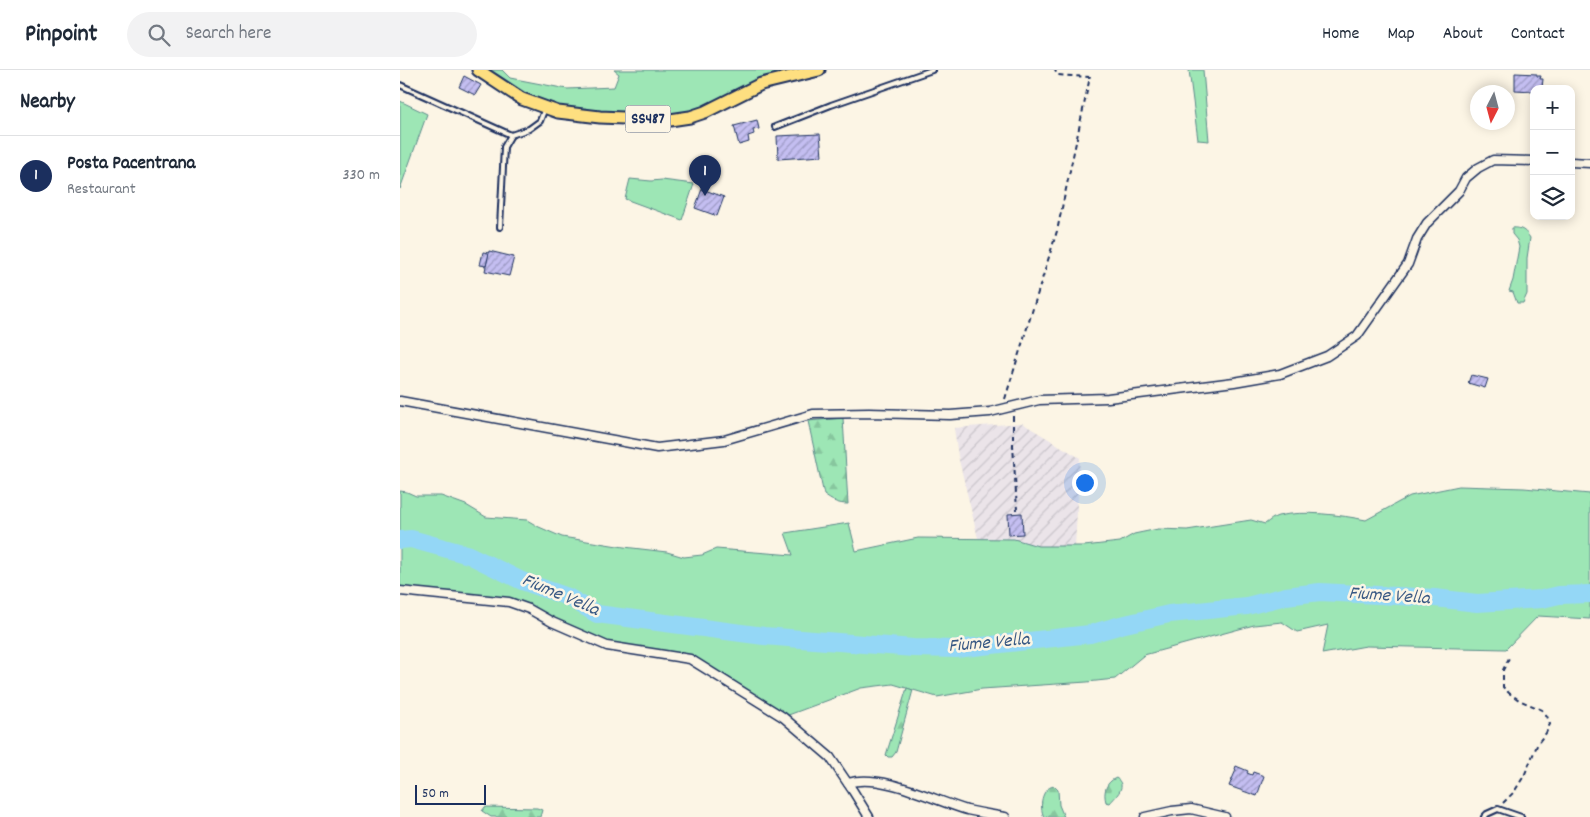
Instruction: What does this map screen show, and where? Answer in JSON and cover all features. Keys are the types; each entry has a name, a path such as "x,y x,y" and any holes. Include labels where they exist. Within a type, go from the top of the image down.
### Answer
{"main road":[{"name":"SS487","path":"478,70 522,99 558,112 600,117 670,120 690,117 705,112 761,84 819,70"}],"street":[{"path":"400,401 657,448 724,440 813,414 950,414 990,412 1039,400 1108,398 1234,382 1280,374 1327,356 1357,336 1408,264 1417,239 1427,222 1459,191 1466,178 1478,168 1493,160 1530,162"},
{"path":"1575,162 1590,163"},
{"path":"400,591 509,602 529,609 552,622 607,646 690,659 783,717 830,757 869,817"},
{"path":"848,783 856,780 884,783 968,810 1005,817"},
{"path":"1146,817 1191,809 1225,817"}],"lane":[{"path":"775,127 831,105 932,70"},
{"path":"400,85 512,135"},
{"path":"500,227 504,147 512,135 530,129 540,122 546,107"},
{"path":"1484,817 1498,809 1521,817"}],"path":[{"path":"1002,409 1057,231 1090,77 1056,75 1055,70"},
{"path":"1014,406 1013,445 1017,510"},
{"path":"1498,809 1514,792 1524,776 1538,743 1550,724 1542,710 1519,700 1503,687 1503,670 1510,656"}],"shaded area":[{"path":"1022,423 1080,458 1075,547 1038,546 1014,539 978,538 958,456 954,428"}],"green space":[{"path":"481,70 502,70 510,78 567,89 614,87 619,74 614,70 819,70 761,84 690,116 600,117 522,99"},
{"path":"1189,70 1203,70 1209,141 1198,140"},
{"path":"400,101 427,114 400,189"},
{"path":"630,179 694,184 682,220 625,199"},
{"path":"1512,228 1523,230 1530,238 1527,258 1527,294 1523,303 1517,303 1513,292 1509,291 1519,247 1517,240 1512,234"},
{"path":"843,418 848,504 835,502 824,495 808,421"},
{"path":"1459,486 1524,488 1590,494 1590,619 1538,616 1506,649 1366,646 1322,654 1328,625 1297,632 1282,622 1254,625 1144,655 1115,679 982,689 937,697 893,684 861,688 783,717 690,659 607,646 509,602 400,591 400,491 416,496 441,496 466,505 486,517 527,520 562,537 667,552 684,557 702,555 716,549 793,555 785,533 849,523 856,551 918,538 1014,539 1038,546 1084,546 1120,542 1134,534 1158,529 1187,530 1251,520 1265,524 1276,517 1288,514 1322,514 1366,520 1410,496"},
{"path":"907,688 913,690 896,752 892,757 888,757 886,755"},
{"path":"1116,778 1121,784 1120,791 1110,803 1106,802 1106,788"},
{"path":"1054,786 1058,790 1059,805 1064,817 1044,817 1042,813 1042,798 1046,790"},
{"path":"485,807 537,808 542,810 540,817 491,817 482,811"}],"building":[{"path":"1515,73 1537,74 1537,76 1541,76 1540,79 1543,79 1542,85 1530,85 1530,91 1515,90"},
{"path":"464,76 481,85 475,95 459,87"},
{"path":"757,120 759,129 753,130 754,134 748,136 749,142 739,145 734,126"},
{"path":"820,134 822,156 778,159 777,136"},
{"path":"702,189 724,197 717,216 695,208"},
{"path":"489,251 514,257 509,276 485,271"},
{"path":"483,252 489,253 486,266 480,265"},
{"path":"1471,375 1488,379 1485,388 1468,383"},
{"path":"1022,513 1023,534 1009,535 1008,514"},
{"path":"1236,766 1248,771 1247,773 1252,775 1253,772 1264,776 1257,796 1229,786"}],"waterway":[{"name":"Fiume Vella","path":"400,540 411,539 469,555 522,581 568,597 597,614 764,636 913,648 956,649 1090,634 1169,614 1247,606 1286,596 1320,592 1435,598 1477,603 1590,594"}],"place":[{"name":"Posta Pacentrana","path":"705,196"}]}
